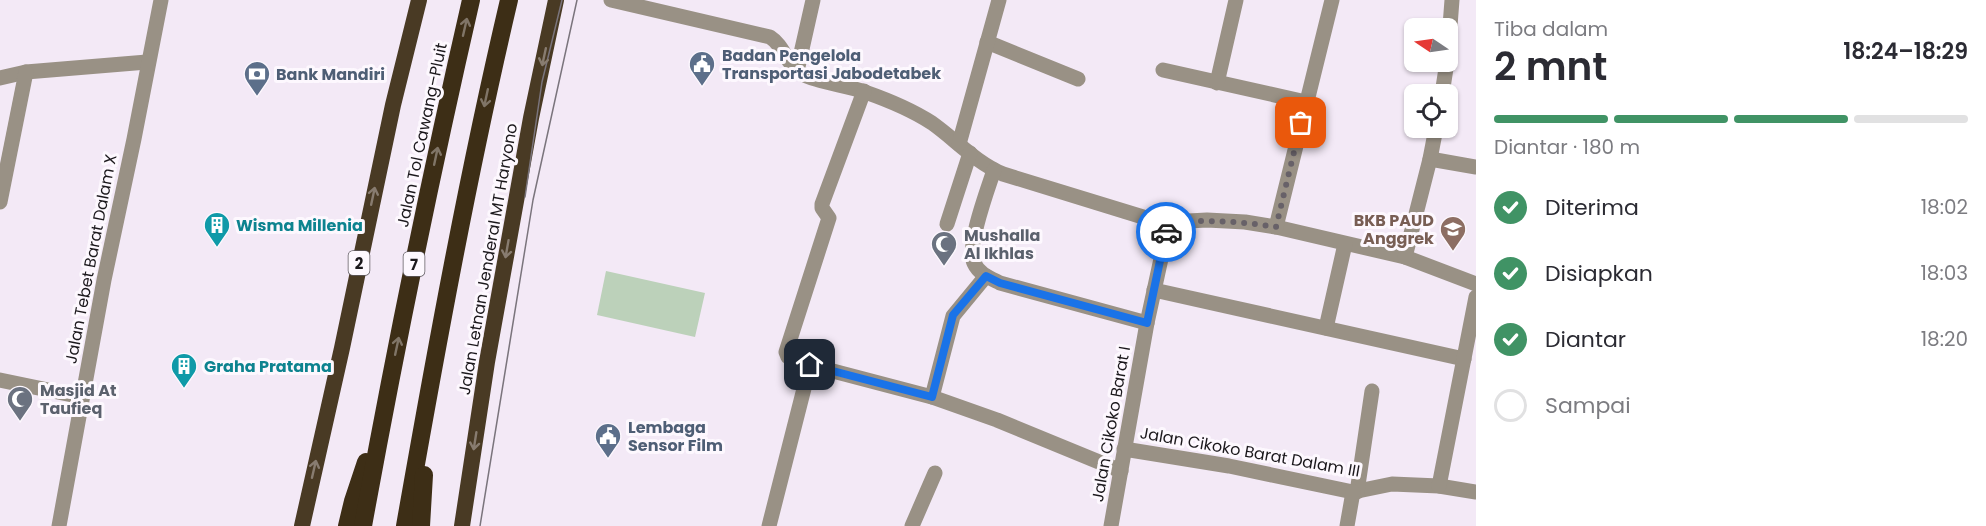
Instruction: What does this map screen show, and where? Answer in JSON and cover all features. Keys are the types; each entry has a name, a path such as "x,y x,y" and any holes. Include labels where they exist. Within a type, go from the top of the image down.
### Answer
{"highway":[{"name":"2","path":"302,526 393,105 419,0"},
{"name":"Jalan Tol Cawang–Pluit","path":"363,526 385,404 471,0"},
{"path":"405,526 427,398 486,98 509,0"},
{"name":"Jalan Letnan Jenderal MT Haryono","path":"462,526 489,351 531,118 556,0"},
{"path":"421,526 427,398"},
{"path":"347,526 385,404"}],"street":[{"name":"Jalan Tebet Barat Dalam X","path":"59,526 160,0"},
{"path":"611,0 770,37 780,45 797,71 804,75 864,91 916,114 994,170 1143,217 1168,222 1207,220 1245,222 1276,227 1405,257 1476,284"},
{"path":"797,71 813,0"},
{"path":"947,224 987,42 999,0"},
{"path":"1217,83 1236,0"},
{"path":"1276,227 1332,0"},
{"path":"1451,18 1452,0"},
{"path":"987,42 1078,79"},
{"path":"0,78 26,72 147,62"},
{"path":"1163,70 1306,102"},
{"path":"0,202 26,72"},
{"path":"864,91 822,204 829,218 786,352 788,357 810,365 932,397 997,420 1120,471"},
{"path":"1405,257 1434,138"},
{"path":"1430,159 1476,167"},
{"path":"994,170 972,245 973,262 986,276 1000,283 1147,323"},
{"name":"Jalan Cikoko Barat I","path":"1111,526 1147,323 1168,222"},
{"path":"1326,328 1345,244"},
{"path":"932,397 953,316 986,276"},
{"path":"1154,290 1464,359"},
{"path":"1439,486 1476,297"},
{"path":"770,526 810,365"},
{"path":"0,380 82,397"},
{"path":"1347,526 1372,391"},
{"name":"Jalan Cikoko Barat Dalam III","path":"1124,449 1229,466 1355,492 1392,484 1439,486 1476,492"},
{"path":"912,526 935,473"}],"green space":[{"path":"606,271 705,293 695,337 597,315"}],"tram line":[{"path":"525,197 542,82 562,0"},
{"path":"480,526 533,200 577,0"}],"way so far":[{"path":"1166,232 1168,222 1207,220 1245,222 1276,227 1301,123"}],"place":[{"name":"Badan Pengelola Transportasi Jabodetabek","path":"702,87"},
{"name":"Bank Mandiri","path":"257,97"},
{"name":"Wisma Millenia","path":"217,248"},
{"name":"BKB PAUD Anggrek","path":"1453,252"},
{"name":"Mushalla Al Ikhlas","path":"944,267"},
{"name":"Graha Pratama","path":"184,389"},
{"name":"Masjid At Taufieq","path":"20,422"},
{"name":"Lembaga Sensor Film","path":"608,459"}],"route":[{"path":"810,365 932,397 953,315 986,276 1000,283 1147,323 1166,232"}]}
